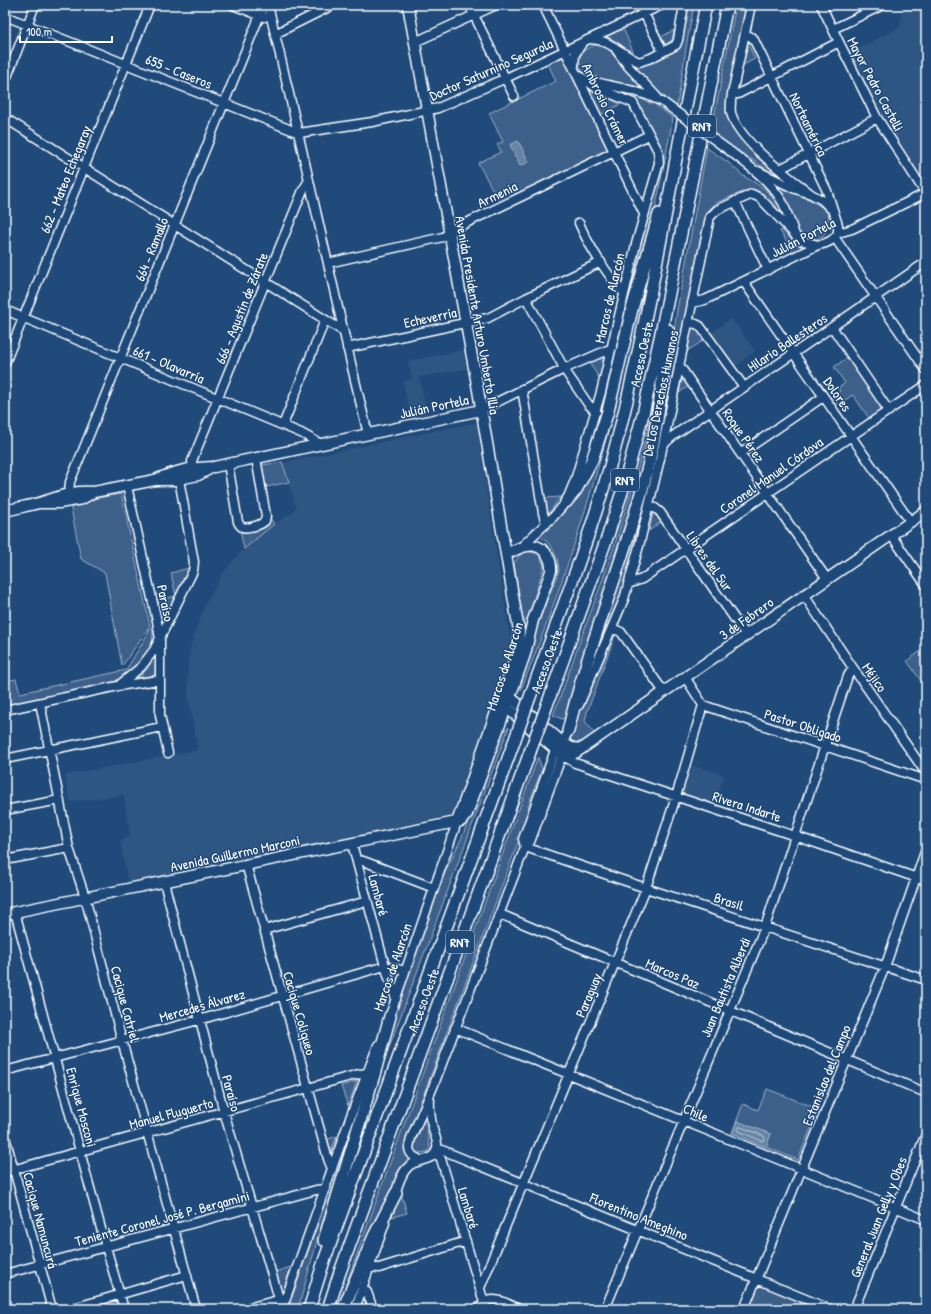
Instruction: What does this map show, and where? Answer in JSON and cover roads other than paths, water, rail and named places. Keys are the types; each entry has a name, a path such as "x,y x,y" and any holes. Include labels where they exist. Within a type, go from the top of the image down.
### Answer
{"highway":[{"name":"Acceso Oeste","path":"328,1309 340,1272 608,535 632,456 657,353 726,5"},
{"name":"Acceso Oeste","path":"308,1309 324,1260 514,742 589,532 619,435 643,328 706,6"},
{"path":"566,502 576,490 592,460 608,411 632,309 682,132"},
{"path":"568,731 576,697 622,558 650,456 661,389 678,248"},
{"path":"308,1309 318,1260 349,1161 390,1016"},
{"path":"343,1309 374,1236 396,1192"}],"main road":[{"name":"Avenida Presidente Arturo Umberto Illia","path":"408,5 482,410 519,631"},
{"name":"Julián Portela","path":"214,467 482,410"},
{"path":"155,480 173,472 193,468 214,467"},
{"path":"5,511 40,503 56,496 79,491 94,492 155,480 179,479 198,475 214,467"},
{"path":"40,503 59,503 82,499 94,492"},
{"name":"3 de Febrero","path":"558,752 572,754 581,749 926,511"},
{"name":"Marcos de Alarcón","path":"457,822 505,700 525,654 533,620 551,569 549,558 544,550 533,546 521,547 506,554"},
{"name":"Marcos de Alarcón","path":"467,814 505,700 517,654 519,631"},
{"path":"505,700 563,743 572,748 581,749"},
{"path":"505,700 558,752"},
{"name":"Avenida Guillermo Marconi","path":"5,914 462,821 467,814"}],"street":[{"path":"5,82 35,5"},
{"name":"662 - Mateo Echegaray","path":"5,363 150,5"},
{"path":"233,5 272,21"},
{"name":"664 - Ramallo","path":"69,493 70,482 264,5"},
{"path":"268,5 368,434"},
{"path":"275,34 334,5"},
{"path":"469,5 514,96"},
{"path":"415,42 496,5"},
{"name":"Ambrosio Crámer","path":"543,5 644,214"},
{"path":"640,5 663,52"},
{"name":"Doctor Saturnino Segurola","path":"299,133 365,123 438,108 662,5"},
{"path":"575,71 575,54 586,40 600,40 612,45 639,62 651,58 676,45 684,5"},
{"path":"751,5 732,94 731,111 742,133 758,150 780,169 822,200 832,210"},
{"name":"Mayor Pedro Castelli","path":"821,5 877,118 926,193"},
{"path":"833,29 883,5"},
{"name":"655 - Caseros","path":"5,16 299,133"},
{"name":"Norteamérica","path":"745,34 753,38 827,191 838,227 836,235 926,370"},
{"path":"732,94 738,94 839,42"},
{"path":"612,45 633,71 663,102 752,168 773,190 782,203 795,235"},
{"name":"Marcos de Alarcón","path":"521,547 546,524 566,502 575,480 596,412 636,244 659,163 658,151 633,104 603,91 575,71"},
{"path":"586,80 628,88 647,94 663,102"},
{"path":"5,118 343,331"},
{"path":"780,169 877,118"},
{"name":"Armenia","path":"328,263 443,238 458,227 650,135"},
{"path":"752,168 793,188 812,194"},
{"name":"666 - Agustín de Zárate","path":"193,468 192,461 303,190 309,180"},
{"name":"Julián Portela","path":"692,303 705,300 744,282 818,245 825,243 836,235 852,229 926,193"},
{"name":"De Los Derechos Humanos","path":"420,1160 413,1156 410,1152 409,1143 456,1028 524,847 530,842 558,752 612,628 628,584 649,507 663,445 710,217 717,210 735,201 749,195 755,195 760,198 795,235 807,242 818,245"},
{"path":"735,201 768,270"},
{"path":"579,223 586,239 624,293"},
{"name":"Echeverría","path":"347,348 488,318 601,262"},
{"name":"Hilario Ballesteros","path":"663,445 673,436 926,262"},
{"name":"Dolores","path":"744,282 910,522"},
{"path":"526,298 564,369 588,404 596,412"},
{"name":"661 - Olavarría","path":"5,310 283,425 321,444"},
{"path":"283,425 325,320"},
{"path":"688,322 700,326 744,387"},
{"path":"832,328 889,411"},
{"name":"Julián Portela","path":"482,410 522,389 612,348"},
{"name":"Roque Pérez","path":"680,365 827,579"},
{"name":"Coronel Manuel Córdova","path":"628,584 642,579 687,549 926,385"},
{"path":"522,389 546,524"},
{"path":"741,453 823,397"},
{"path":"228,464 238,522 240,526 244,528 257,525 265,521 266,516 256,458"},
{"path":"118,686 141,667 151,655 160,640 193,571 194,562 179,479"},
{"name":"Paraíso","path":"127,486 157,620 160,640 159,680 162,727 168,753"},
{"name":"Libres del Sur","path":"649,507 655,508 660,512 746,635"},
{"path":"891,535 926,585"},
{"name":"Méjico","path":"804,595 926,773"},
{"path":"612,628 621,632 664,692"},
{"name":"Juan Bautista Alberdi","path":"605,1309 765,926 848,676 853,668"},
{"path":"685,677 703,706"},
{"path":"5,710 118,686 159,680"},
{"name":"Cacique Catriel","path":"40,703 69,848 85,897 122,1040 196,1309"},
{"name":"Pastor Obligado","path":"703,706 926,780"},
{"name":"Paraguay","path":"480,1288 646,888 676,797 703,706"},
{"path":"5,759 162,727"},
{"name":"Rivera Indarte","path":"558,752 575,763 926,881"},
{"path":"5,810 60,800"},
{"name":"Marcos de Alarcón","path":"282,1309 282,1298 325,1189 366,1073 390,1016 457,822"},
{"name":"Lambaré","path":"352,844 385,966 396,999"},
{"name":"Brasil","path":"524,847 926,980"},
{"path":"5,860 69,848"},
{"name":"Estanislao del Campo","path":"744,1309 885,967 926,849"},
{"path":"357,860 434,888"},
{"name":"Cacique Coliqueo","path":"246,864 308,1089 332,1169"},
{"name":"Paraíso","path":"164,882 224,1112 252,1208 282,1298"},
{"path":"264,930 367,901"},
{"name":"Enrique Mosconi","path":"15,912 124,1309"},
{"name":"Marcos Paz","path":"500,914 926,1093"},
{"path":"385,966 405,971"},
{"name":"Mercedes Álvarez","path":"5,1071 199,1020 385,966"},
{"name":"Chile","path":"456,1028 570,1073 801,1170 926,1220"},
{"name":"Manuel Fluguerto","path":"5,1172 80,1150 366,1073"},
{"name":"De Los Derechos Humanos","path":"430,1116 429,1110 432,1087"},
{"name":"Lambaré","path":"430,1116 436,1150 441,1159 485,1306"},
{"name":"General Juan Gelly y Obes","path":"854,1309 926,1134"},
{"name":"Cacique Namuncurá","path":"5,1137 52,1309"},
{"path":"355,1309 404,1171 412,1164 433,1156 436,1150"},
{"name":"Florentino Ameghino","path":"436,1150 524,1183 830,1309"},
{"name":"Teniente Coronel José P. Bergamini","path":"5,1274 316,1190 325,1189"},
{"path":"369,1267 379,1268 466,1242"},
{"path":"70,1309 187,1276"},
{"path":"362,1287 367,1292 372,1309"},
{"path":"244,1309 282,1298"},
{"path":"476,1309 485,1306 491,1300 497,1300 519,1309"}],"water":[{"path":"518,141 529,162 520,166 510,145"},
{"path":"737,1121 771,1134 766,1147 732,1133"}]}
